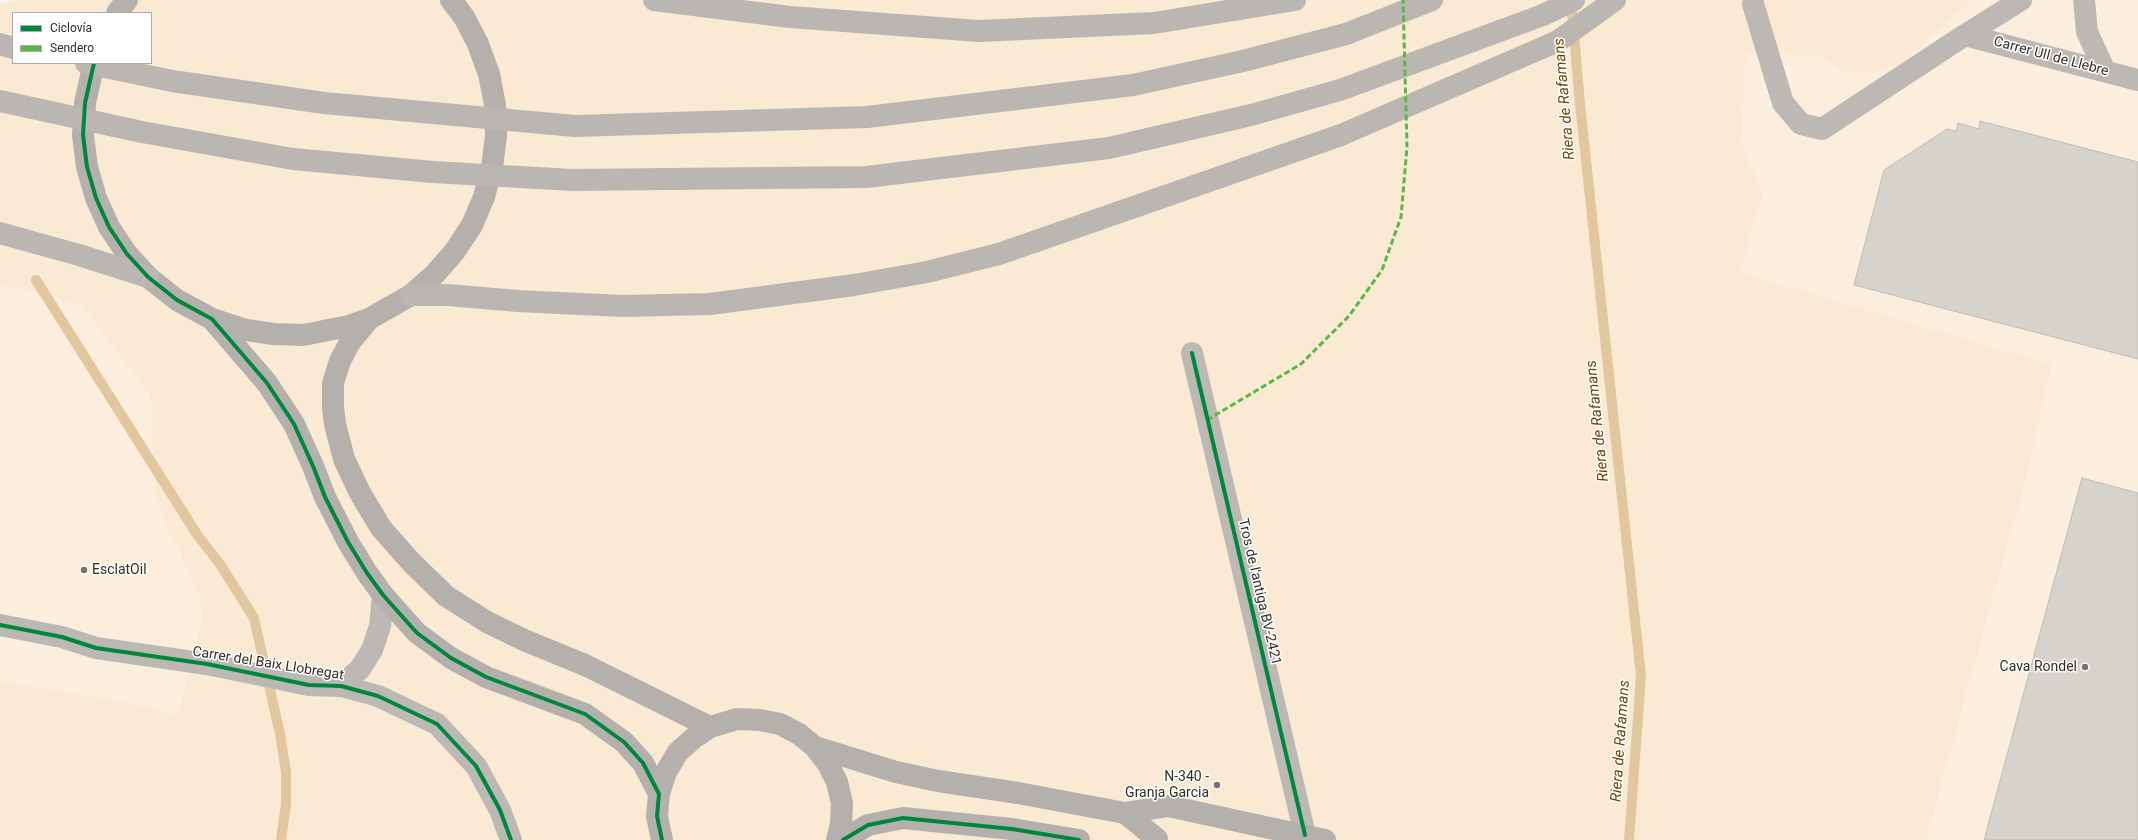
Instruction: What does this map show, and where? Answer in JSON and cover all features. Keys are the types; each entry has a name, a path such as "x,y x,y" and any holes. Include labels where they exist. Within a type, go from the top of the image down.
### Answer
{"highway":[{"path":"654,0 790,17 979,31 1154,23 1295,0"},
{"path":"91,64 172,81 324,103 575,126 883,115 1133,85 1243,61 1346,34 1432,0"},
{"path":"0,101 142,132 293,159 433,172 572,180 866,177 1109,148 1251,115 1340,90 1544,15 1574,0"},
{"path":"411,295 447,295 518,301 622,306 710,304 854,285 927,272 999,254 1341,135 1558,41 1615,0"},
{"path":"0,44 12,48"},
{"path":"0,233 79,255 148,277"}],"main road":[{"path":"118,12 127,0"},
{"path":"94,64 85,103 83,135 87,167 96,198 109,227 127,254 148,277 177,300 212,319 246,330 274,334 303,334 349,326 369,320 411,295 435,274 445,263 472,225 484,196 492,167 496,136 495,112 489,74 478,44 464,17 451,0"},
{"path":"212,319 267,384 294,424 325,497 348,542 367,573 383,595 417,633 451,658 486,677 585,714 624,742 643,763 658,794"},
{"path":"369,320 350,342 340,361 333,383 333,407 335,424 344,459 360,493 381,528 411,562 446,596 487,622 524,640 584,665 710,727"},
{"path":"661,840 657,816 658,794 666,772 678,752 694,737 710,727 737,719 760,720 780,724 799,734 815,747 828,764 837,782 842,803 841,824 837,840"},
{"path":"815,747 896,772 938,781 1018,793 1125,813 1168,806 1315,837"},
{"path":"1125,813 1156,840"},
{"path":"844,840 868,825 903,818 1012,829 1079,840"}],"street":[{"path":"117,0 117,12"},
{"path":"1753,4 1783,103 1801,124 1822,129 1965,35 2022,0"},
{"path":"2084,0 2087,32 2105,71"},
{"name":"Carrer Ull de Llebre","path":"1965,35 2138,80"},
{"name":"Tros de l'antiga BV-2421","path":"1192,354 1315,837"},
{"name":"Carrer del Baix Llobregat","path":"341,686 360,669 372,650 380,626 383,595"},
{"name":"Carrer del Baix Llobregat","path":"0,625 62,637 96,648 207,664 309,685 341,686 378,696 437,724 476,766 500,810 511,840"}],"shaded area":[{"path":"16,0 1972,0 1898,65 1865,74 1841,71 1821,56 1746,53 1741,143 1763,193 1740,273 2052,365 2022,492 1926,840 0,840 0,681 145,706 178,716 203,617 199,596 160,512 155,492 150,395 81,305 0,284 0,4"},
{"path":"1972,0 2138,0 2138,840 1926,840 2022,492 1739,273 1763,193 1741,143 1746,53 1821,56 1841,71 1898,64"},
{"path":"0,284 81,305 150,395 155,492 179,556 199,596 203,617 178,716 145,706 0,681"}],"building":[{"path":"1980,121 2138,162 2138,359 1854,285 1884,170 1947,129 1956,131 1958,123 1979,129"},
{"name":"Cava Rondel","path":"2082,478 2138,493 2138,840 1984,840"}],"waterway":[{"name":"Riera de Rafamans","path":"1571,0 1580,104 1641,676 1629,840"},
{"path":"36,280 198,536 220,564 254,618 280,734 286,772 286,804 281,840"}],"marked path":[{"path":"1207,420 1301,364 1349,316 1382,270 1401,217 1407,147 1403,0"}],"cycle path":[{"path":"94,64 85,103 83,135 87,167 96,198 109,227 127,254 148,277 177,300 212,319 267,383 294,424 325,497 348,542 367,573 383,595 417,633 451,658 486,677 585,714 624,742 643,763 659,794 657,816 662,840"},
{"path":"1192,353 1305,835"},
{"path":"0,625 62,637 96,648 207,664 309,685 341,686 378,696 437,724 476,766 500,810 511,840"},
{"path":"843,840 868,825 903,818 1012,829 1079,840"}],"place":[{"name":"EsclatOil","path":"84,570"},
{"name":"Cava Rondel","path":"2085,667"},
{"name":"N-340 - Granja Garcia","path":"1217,785"}]}
